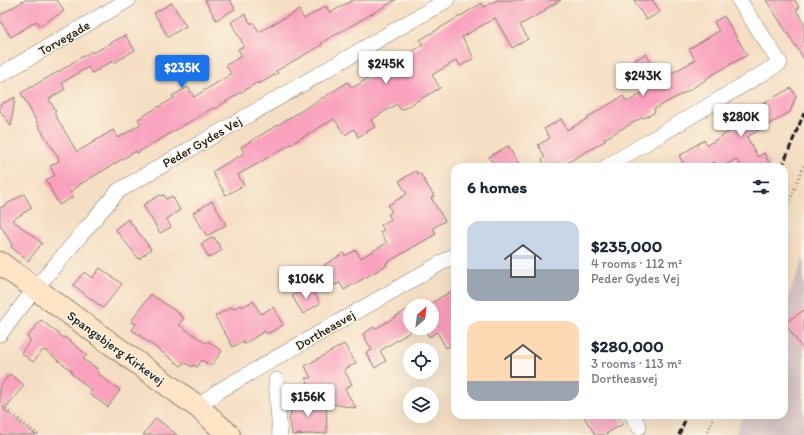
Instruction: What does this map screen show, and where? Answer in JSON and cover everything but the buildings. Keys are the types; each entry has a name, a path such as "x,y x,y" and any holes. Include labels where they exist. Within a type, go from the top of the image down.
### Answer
{"street":[{"name":"Torvegade","path":"0,75 128,0"},
{"name":"Peder Gydes Vej","path":"0,334 35,289 118,191 447,0"},
{"path":"613,163 780,63 739,0"},
{"name":"Dortheasvej","path":"198,407 217,392 451,257"},
{"name":"Spangsbjerg Kirkevej","path":"0,263 198,407 229,435"},
{"path":"276,380 280,435"}],"path":[{"path":"788,205 804,165"},
{"path":"0,404 39,435"},
{"path":"707,435 713,419"}],"shaded area":[{"path":"804,257 804,435 735,435 741,419 788,419 788,298"}],"railway":[{"path":"784,163 804,113"},
{"path":"679,435 685,419"}]}
